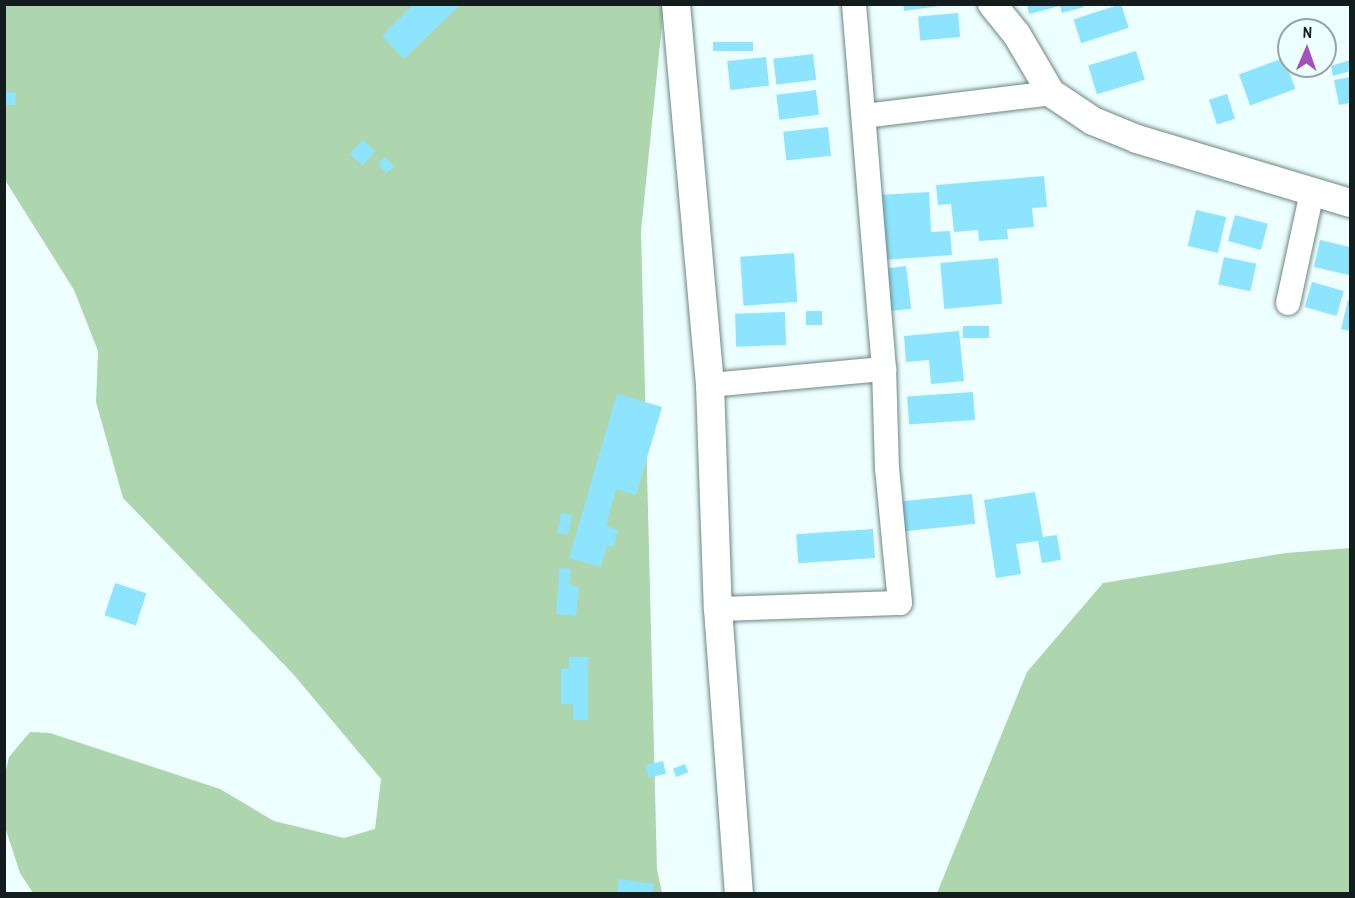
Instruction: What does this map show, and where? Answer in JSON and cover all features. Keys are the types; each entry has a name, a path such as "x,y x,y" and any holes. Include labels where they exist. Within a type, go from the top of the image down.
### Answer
{"street":[{"path":"676,4 710,385 718,609 739,894"},
{"path":"718,609 900,603 887,469 884,369 854,4"},
{"path":"992,4 1017,35 1051,93 1093,121 1137,140 1350,203"},
{"path":"865,116 1051,93"},
{"path":"1288,303 1312,192"},
{"path":"710,385 884,369"}],"green space":[{"path":"5,5 664,5 641,231 657,869 662,893 33,893 20,873 4,824 5,774 9,757 30,732 50,733 220,789 274,821 344,838 375,829 381,779 294,675 123,498 96,402 98,351 74,290 5,180"},
{"path":"1350,548 1350,893 937,893 1027,672 1103,583 1286,553"}],"building":[{"path":"414,4 461,4 404,59 382,36"},
{"path":"903,4 940,4 940,6 904,11"},
{"path":"1027,4 1083,5 1084,7 1062,13 1060,6 1029,14"},
{"path":"1121,4 1129,28 1081,43 1073,19"},
{"path":"958,13 960,37 920,40 918,16"},
{"path":"713,42 753,42 753,51 713,51"},
{"path":"1136,51 1145,80 1097,94 1088,66"},
{"path":"813,54 816,80 776,85 773,59"},
{"path":"766,57 769,86 730,90 727,61"},
{"path":"1350,60 1350,71 1337,75 1337,64"},
{"path":"1277,61 1277,78 1291,78 1295,89 1250,105 1239,74"},
{"path":"1350,77 1350,103 1339,105 1334,80"},
{"path":"816,90 819,115 779,120 776,95"},
{"path":"4,92 16,93 15,105 4,105"},
{"path":"1227,94 1235,119 1217,125 1209,100"},
{"path":"828,127 831,156 786,161 783,132"},
{"path":"362,140 375,151 363,165 350,155"},
{"path":"385,157 394,167 386,173 378,164"},
{"path":"1044,176 1047,207 1032,208 1034,227 1007,229 1008,239 979,241 978,230 954,232 951,204 938,205 936,185"},
{"path":"929,192 931,232 950,231 952,255 883,260 879,195"},
{"path":"1196,210 1226,217 1218,253 1188,246"},
{"path":"1235,215 1268,224 1261,250 1228,241"},
{"path":"1320,240 1350,247 1349,275 1314,267"},
{"path":"794,253 797,302 744,306 740,257"},
{"path":"1224,257 1256,264 1250,291 1218,284"},
{"path":"998,258 1002,304 944,309 940,263"},
{"path":"906,266 911,309 891,311 886,268"},
{"path":"1312,282 1344,291 1337,316 1305,307"},
{"path":"1348,300 1350,301 1350,331 1341,329"},
{"path":"806,311 822,311 822,325 806,325"},
{"path":"785,312 786,345 736,347 735,314"},
{"path":"963,326 989,326 989,338 963,338"},
{"path":"959,331 964,381 931,384 929,360 906,362 904,336"},
{"path":"973,392 975,420 909,425 907,397"},
{"path":"617,394 662,407 636,495 616,489 606,526 618,530 613,547 607,545 601,567 569,558"},
{"path":"1035,492 1043,537 1057,535 1061,560 1042,563 1038,541 1016,544 1021,574 996,578 984,500"},
{"path":"972,494 975,524 906,531 902,501"},
{"path":"561,513 572,515 568,535 558,533"},
{"path":"873,529 875,558 798,563 796,534"},
{"path":"560,568 571,569 569,584 579,588 576,616 556,614"},
{"path":"115,583 146,593 136,626 104,615"},
{"path":"569,657 588,657 588,720 573,720 573,704 561,704 561,669 569,669"},
{"path":"663,761 666,774 648,778 645,765"},
{"path":"685,764 688,772 676,777 673,769"},
{"path":"619,879 654,884 652,894 617,894"}]}
